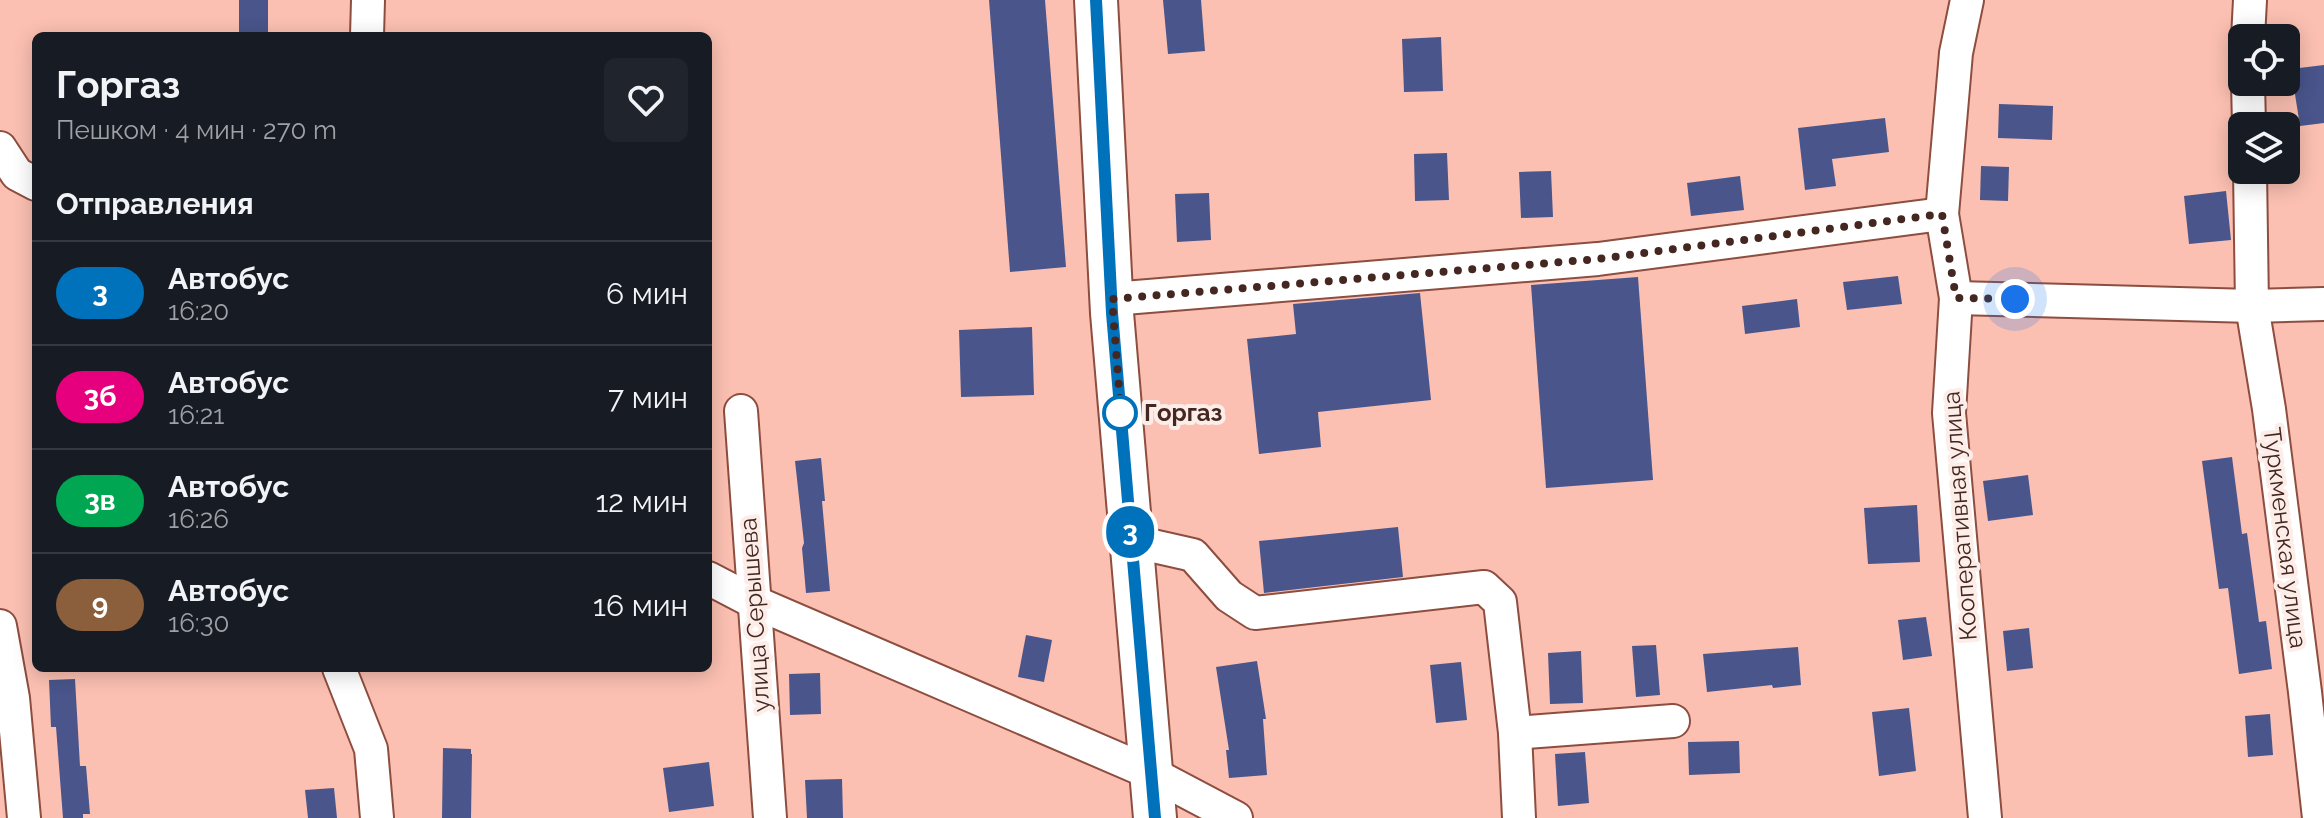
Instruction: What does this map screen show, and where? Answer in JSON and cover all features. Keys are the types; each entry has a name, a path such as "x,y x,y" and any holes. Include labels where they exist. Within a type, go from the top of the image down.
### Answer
{"main road":[{"path":"1096,0 1112,299 1155,818"}],"street":[{"path":"367,32 368,0"},
{"name":"Кооперативная улица","path":"1967,0 1956,53 1942,214 1956,298 1949,413 1985,818"},
{"path":"2249,24 2250,0"},
{"path":"0,148 17,174 32,182"},
{"name":"Туркменская улица","path":"2250,184 2252,306 2269,409 2319,818"},
{"path":"1112,299 1598,259 1942,214"},
{"path":"1956,298 2252,306 2324,304"},
{"name":"улица Серышева","path":"741,411 770,818"},
{"path":"1131,541 1193,555 1229,596 1255,613 1484,587 1500,602 1515,733 1519,818"},
{"path":"712,580 754,602 1151,773 1236,818"},
{"path":"0,626 13,698 24,818"},
{"path":"341,672 371,749 377,818"},
{"path":"1515,733 1673,721"}],"building":[{"path":"239,0 268,0 268,32 239,32"},
{"path":"989,0 1045,0 1066,267 1010,272"},
{"path":"1163,0 1201,0 1205,51 1168,54"},
{"path":"1441,37 1443,91 1404,92 1402,39"},
{"path":"2324,65 2324,123 2300,126 2295,96 2300,96 2300,68"},
{"path":"1999,104 2053,106 2052,140 1998,138"},
{"path":"1885,118 1889,152 1832,159 1836,186 1805,190 1798,128"},
{"path":"1447,153 1449,200 1415,201 1414,154"},
{"path":"1981,166 2009,167 2008,201 1980,200"},
{"path":"1551,171 1553,217 1521,218 1519,172"},
{"path":"1740,176 1744,210 1691,216 1687,183"},
{"path":"2226,191 2231,240 2189,244 2184,196"},
{"path":"1209,193 1211,240 1177,242 1175,194"},
{"path":"1898,276 1902,304 1847,310 1843,282"},
{"path":"1638,277 1653,480 1546,488 1531,285"},
{"path":"1420,293 1431,400 1318,412 1321,447 1259,454 1247,339 1296,334 1293,304"},
{"path":"1797,299 1800,327 1745,334 1742,306"},
{"path":"1032,327 1034,395 961,397 959,330"},
{"path":"2232,457 2242,534 2247,533 2259,622 2266,621 2272,669 2239,674 2228,588 2219,589 2202,461"},
{"path":"821,458 830,591 806,593 795,461"},
{"path":"2028,475 2033,515 1988,521 1983,481"},
{"path":"1917,505 1920,562 1868,564 1864,508"},
{"path":"1398,527 1403,577 1264,593 1259,541"},
{"path":"1926,617 1932,656 1903,660 1898,620"},
{"path":"2029,628 2033,668 2007,671 2003,631"},
{"path":"1026,635 1052,640 1044,682 1018,677"},
{"path":"1656,645 1660,695 1636,697 1632,646"},
{"path":"1798,647 1801,685 1707,692 1703,654"},
{"path":"1581,651 1583,703 1550,704 1548,653"},
{"path":"1257,661 1266,719 1263,719 1267,775 1229,778 1226,750 1229,750 1216,667"},
{"path":"1461,662 1467,720 1436,723 1430,665"},
{"path":"820,673 821,714 790,715 789,674"},
{"path":"75,679 80,766 86,766 90,814 83,814 83,818 63,818 56,727 51,727 49,680"},
{"path":"1909,708 1916,771 1879,776 1872,712"},
{"path":"2270,714 2273,755 2248,757 2245,716"},
{"path":"1739,741 1740,773 1689,775 1688,742"},
{"path":"443,748 471,749 471,818 442,818"},
{"path":"1585,752 1589,803 1558,806 1555,754"},
{"path":"709,762 714,806 669,812 663,768"},
{"path":"842,779 843,818 807,818 805,780"},
{"path":"334,788 337,818 308,818 305,790"}],"bus line":[{"name":"3","path":"1096,0 1112,313 1155,818"}],"place":[{"name":"Горгаз","path":"1120,413"}],"route":[{"path":"1120,413 1122,427 1112,299 1598,259 1942,214 1956,298 2015,299"}]}
